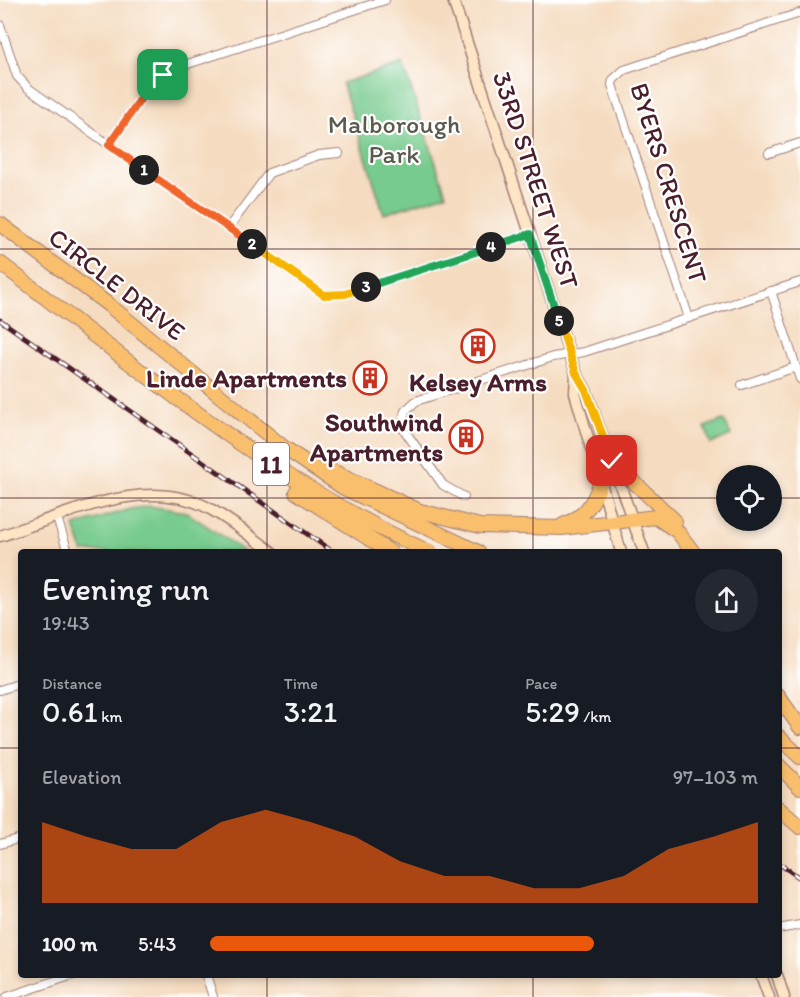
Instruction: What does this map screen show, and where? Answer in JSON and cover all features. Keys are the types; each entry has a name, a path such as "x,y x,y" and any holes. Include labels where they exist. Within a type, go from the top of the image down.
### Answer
{"highway":[{"name":"CIRCLE DRIVE","path":"0,224 110,306 283,447 344,488 472,549"},
{"name":"CIRCLE DRIVE","path":"0,263 278,470 342,509 423,549"},
{"path":"125,357 262,470 385,549"},
{"path":"283,447 394,501 420,511 473,525 543,529 612,524 647,517 663,520 677,531 692,549"},
{"path":"612,461 674,520 693,549"},
{"path":"543,529 565,525 579,517 594,501 600,483"},
{"path":"782,702 800,727"},
{"path":"782,740 800,758"},
{"path":"782,769 800,787"},
{"path":"782,811 800,827"},
{"path":"782,820 800,834"}],"main road":[{"name":"33RD STREET WEST","path":"453,0 576,373 586,390 643,549"},
{"name":"33RD STREET WEST","path":"576,373 575,393 620,549"},
{"path":"0,536 127,496 169,495 211,509 268,549"},
{"path":"762,978 769,997"},
{"path":"778,978 784,997"}],"street":[{"path":"109,145 144,94 169,70 385,0"},
{"name":"BYERS CRESCENT","path":"689,318 612,86 613,80 624,70 800,13"},
{"path":"0,25 17,76 27,88 324,295 345,294 530,234"},
{"path":"769,153 800,143"},
{"path":"229,227 269,173 319,155 339,153"},
{"path":"464,497 443,485 402,427 405,411 424,398 570,354 584,352 800,282"},
{"path":"771,291 800,379"},
{"path":"742,385 796,367"},
{"path":"57,518 67,549"},
{"path":"0,690 18,685"},
{"path":"0,844 18,839"},
{"path":"782,928 800,925"},
{"path":"7,997 64,978"},
{"path":"207,978 213,997"}],"green space":[{"name":"Malborough Park","path":"403,64 446,194 384,214 342,83"},
{"path":"724,420 731,435 711,444 705,427"},
{"path":"150,506 186,512 241,549 82,549 74,526 130,509"}],"railway":[{"path":"0,320 329,549"},
{"path":"782,866 800,878"}],"place":[{"name":"Kelsey Arms","path":"478,346"},
{"name":"Linde Apartments","path":"370,378"},
{"name":"Southwind Apartments","path":"466,437"}],"route":[{"path":"163,75 144,94 109,145 324,295 345,294 530,234 576,373 586,390 612,461"}]}
